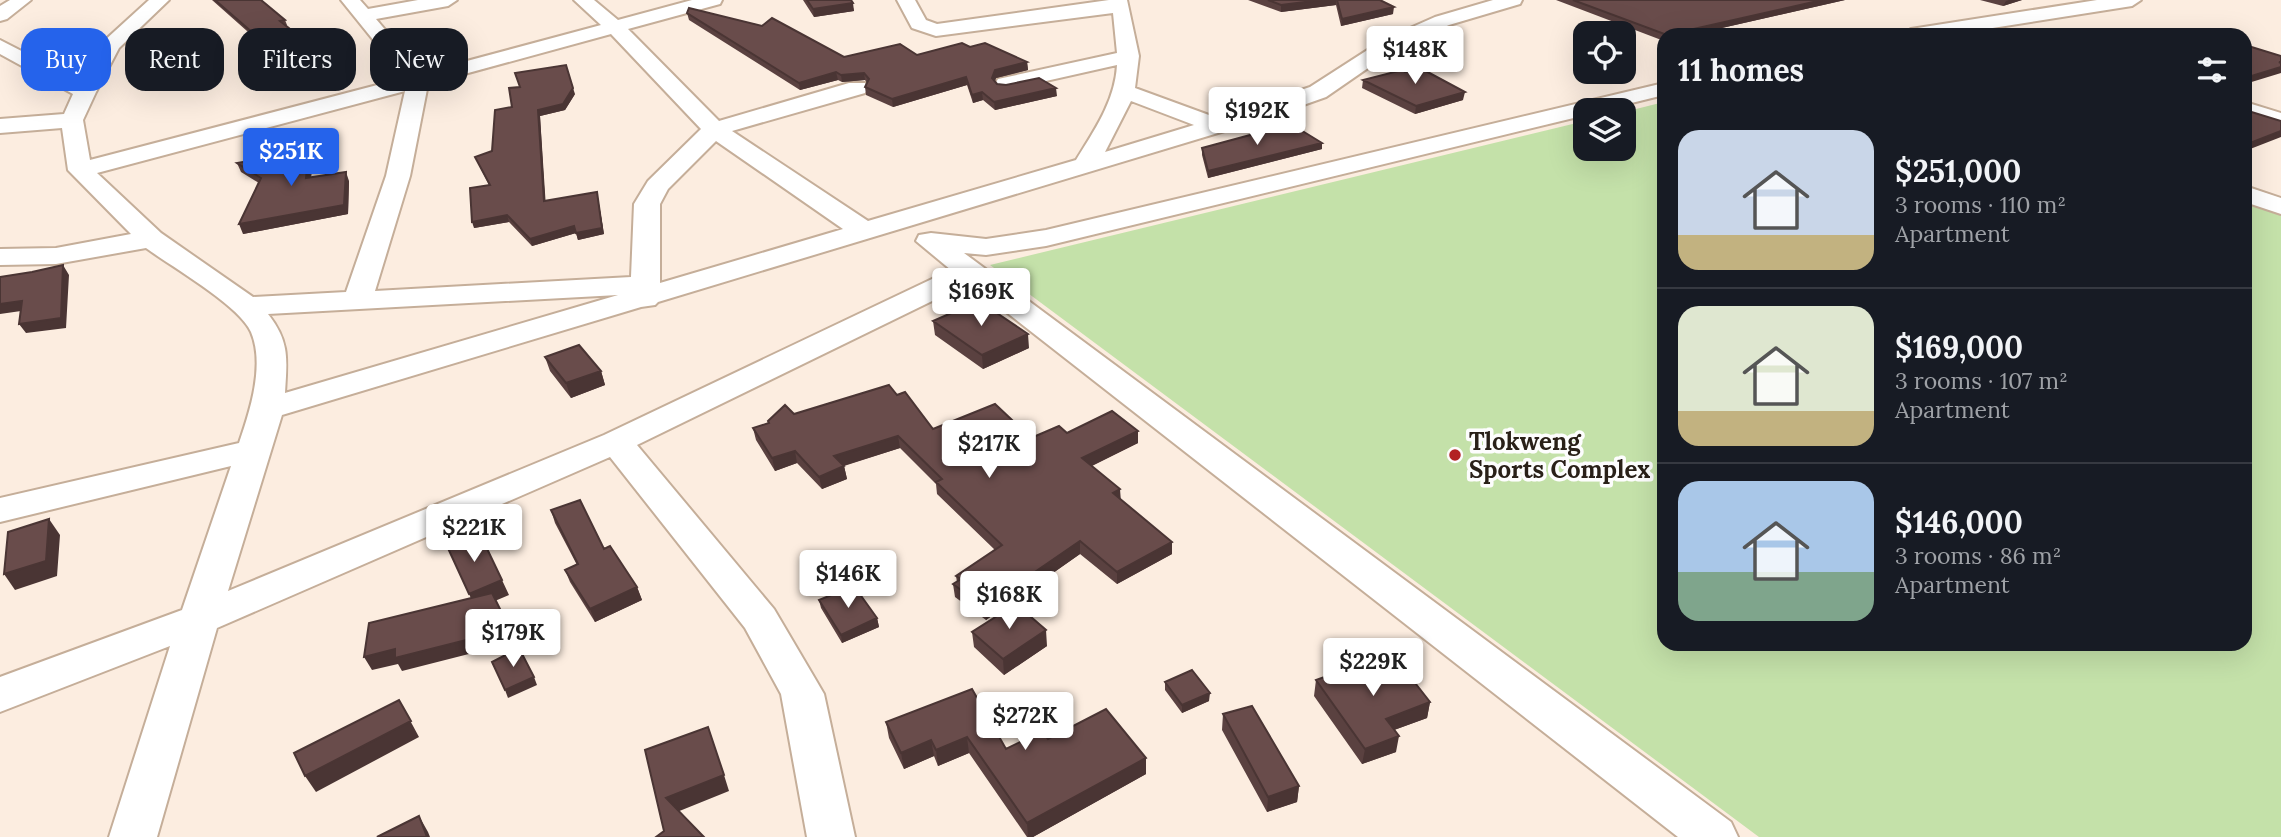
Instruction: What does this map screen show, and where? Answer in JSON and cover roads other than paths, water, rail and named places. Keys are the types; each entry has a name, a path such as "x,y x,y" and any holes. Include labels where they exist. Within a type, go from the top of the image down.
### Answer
{"street":[{"path":"0,15 23,0"},
{"path":"133,837 199,619 267,409 272,352 265,330 247,306 151,239 80,170 72,120 85,92 111,45 160,0"},
{"path":"356,8 447,0"},
{"path":"583,0 615,27 714,130 856,232 986,247 1046,238 1657,91"},
{"path":"468,67 713,0"},
{"path":"905,0 919,24 936,30 1120,3 1129,56 1126,92 1108,128 1084,166"},
{"path":"267,409 645,292 1216,126 1318,92 1390,44 1442,21 1513,0"},
{"path":"1953,28 2132,0"},
{"path":"356,8 373,28"},
{"path":"1977,24 1990,28"},
{"path":"0,46 85,92"},
{"path":"1006,84 1129,56"},
{"path":"645,292 647,204 657,186 714,130 857,88"},
{"path":"80,170 380,91"},
{"path":"358,300 398,176 416,91"},
{"path":"1126,92 1216,126"},
{"path":"2252,111 2281,120"},
{"path":"0,125 72,120"},
{"path":"2252,196 2281,206"},
{"path":"0,257 56,257 151,239"},
{"path":"930,242 1714,837"},
{"path":"0,695 199,619 615,442 970,272"},
{"path":"247,306 645,292"},
{"path":"615,442 760,619 802,694 831,837"},
{"path":"0,510 254,450"}],"place":[{"name":"Tlokweng Sports Complex","path":"1455,455"}]}
